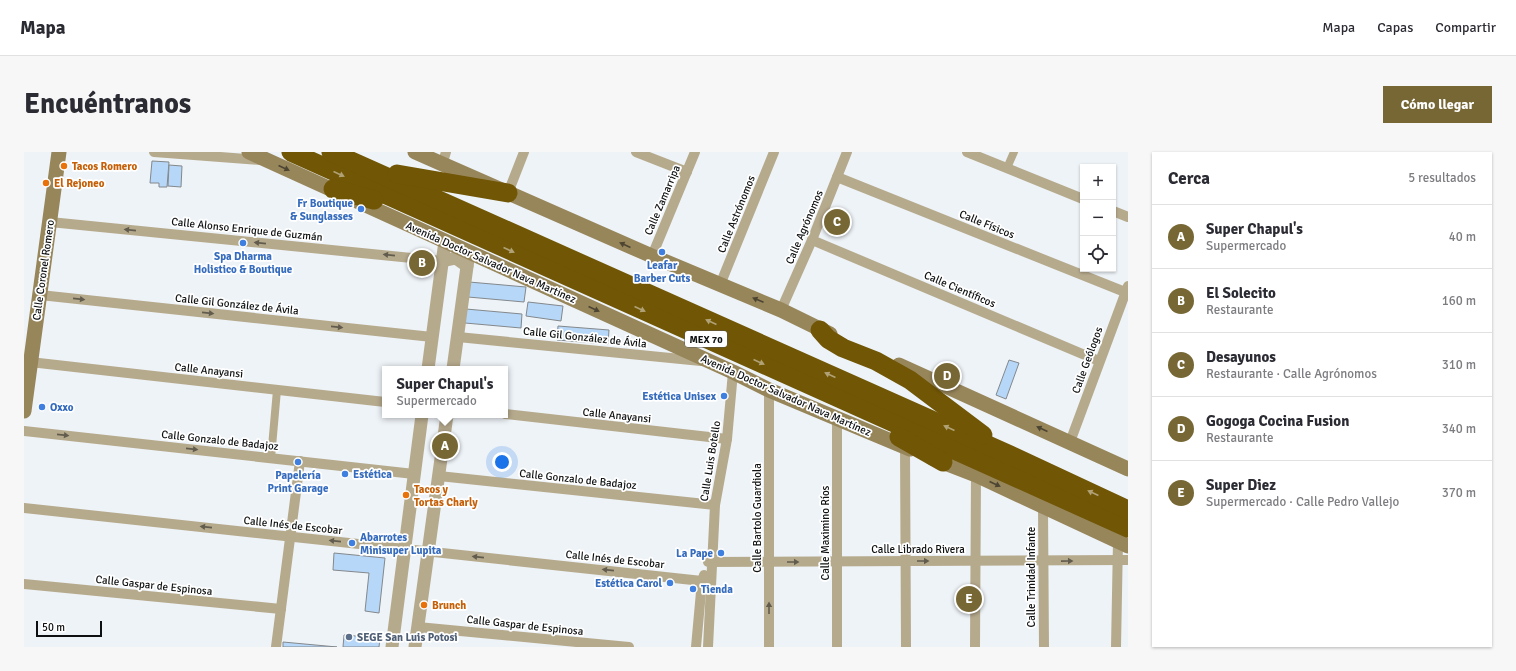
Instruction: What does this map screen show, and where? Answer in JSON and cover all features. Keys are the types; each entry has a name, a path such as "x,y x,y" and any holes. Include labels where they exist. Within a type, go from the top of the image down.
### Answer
{"highway":[{"name":"Avenida Doctor Salvador Nava Martínez","path":"291,152 848,402 1125,530"},
{"name":"MEX 70","path":"332,152 1010,455 1125,530"},
{"path":"368,169 508,194"},
{"path":"333,189 364,196 487,240"},
{"path":"820,330 828,339 844,348 876,361 910,380 1010,455"},
{"path":"848,402 867,417 943,462"}],"main road":[{"name":"Calle Coronel Romero","path":"24,411 59,152"},
{"name":"Avenida Doctor Salvador Nava Martínez","path":"249,152 333,189 444,241 468,259 710,362 836,419 976,475 1043,507 1125,530"},
{"path":"415,152 444,158 508,194 781,310 820,330 1128,467"}],"street":[{"path":"154,152 268,160"},
{"path":"508,194 524,152"},
{"path":"636,152 687,172"},
{"name":"Calle Zamarripa","path":"652,256 695,152"},
{"name":"Calle Astrónomos","path":"720,285 774,152"},
{"name":"Calle Agrónomos","path":"781,310 812,240 847,152"},
{"path":"967,152 1080,198"},
{"path":"1007,168 1014,152"},
{"name":"Calle Físicos","path":"838,177 1127,291"},
{"path":"1116,212 1128,217"},
{"name":"Calle Alonso Enrique de Guzmán","path":"50,222 442,261"},
{"name":"Calle Científicos","path":"812,240 1099,361"},
{"path":"428,366 444,241"},
{"path":"442,261 456,258 468,259 453,366"},
{"name":"Calle Geólogos","path":"1070,442 1099,361 1127,291"},
{"name":"Calle Gil González de Ávila","path":"40,295 432,337"},
{"name":"Calle Gil González de Ávila","path":"458,337 710,362"},
{"name":"Calle Anayansi","path":"30,362 382,402"},
{"name":"Calle Luis Botello","path":"708,647 711,559 715,505 727,439 733,372"},
{"path":"271,458 277,390"},
{"name":"Calle Bartolo Guardiola","path":"769,390 769,647"},
{"name":"Calle Anayansi","path":"508,414 727,439"},
{"path":"392,647 422,418"},
{"path":"415,647 447,418"},
{"name":"Calle Maximino Ríos","path":"836,419 837,647"},
{"name":"Calle Gonzalo de Badajoz","path":"24,431 414,474"},
{"path":"905,447 906,647"},
{"path":"276,647 300,461"},
{"path":"975,647 976,475"},
{"name":"Calle Gonzalo de Badajoz","path":"439,476 715,505"},
{"name":"Calle Trinidad Infante","path":"1043,507 1044,647"},
{"name":"Calle Inés de Escobar","path":"24,508 702,580"},
{"path":"1116,647 1125,530"},
{"name":"Calle Luis Botello","path":"696,647 702,580 711,559"},
{"name":"Calle Librado Rivera","path":"711,559 769,562 1123,560"},
{"name":"Calle Gaspar de Espinosa","path":"24,584 281,609"},
{"name":"Calle Gaspar de Espinosa","path":"418,627 628,647"}],"building":[{"path":"152,161 169,162 167,187 159,187 159,183 150,183"},
{"path":"169,165 182,166 181,187 168,186"},
{"path":"469,282 526,287 524,302 468,297"},
{"path":"528,302 563,306 561,321 526,316"},
{"path":"466,309 522,314 521,328 465,323"},
{"path":"558,326 609,330 608,344 557,340"},
{"path":"1009,360 1019,363 1006,399 996,395"},
{"path":"334,553 385,558 379,613 365,611 369,573 333,570"},
{"path":"344,635 380,638 379,647 343,647"},
{"path":"283,642 337,647 283,647"}],"place":[{"name":"Tacos Romero","path":"64,166"},
{"name":"El Rejoneo","path":"46,183"},
{"name":"Fr Boutique & Sunglasses","path":"361,209"},
{"name":"Desayunos","path":"837,222"},
{"name":"Spa Dharma Holistico & Boutique","path":"243,243"},
{"name":"Leafar Barber Cuts","path":"662,252"},
{"name":"El Solecito","path":"422,263"},
{"name":"Gogoga Cocina Fusion","path":"947,376"},
{"name":"Estética Unisex","path":"724,396"},
{"name":"Oxxo","path":"42,407"},
{"name":"Super Chapul's","path":"445,446"},
{"name":"Papelería Print Garage","path":"298,462"},
{"name":"Estética","path":"345,474"},
{"name":"Tacos y Tortas Charly","path":"406,495"},
{"name":"Abarrotes Minisuper Lupita","path":"352,543"},
{"name":"La Pape","path":"721,553"},
{"name":"Estética Carol","path":"670,583"},
{"name":"Tienda","path":"693,589"},
{"name":"Super Diez","path":"969,599"},
{"name":"Brunch","path":"424,605"},
{"name":"SEGE San Luis Potosi","path":"349,637"}]}
